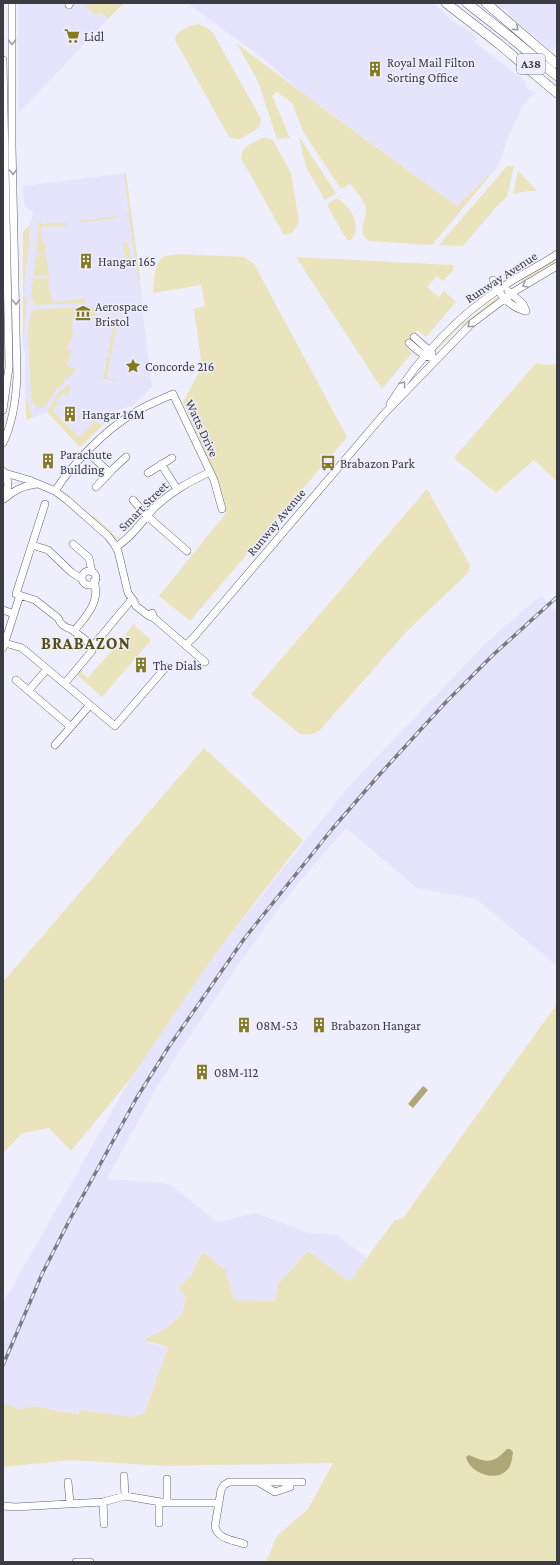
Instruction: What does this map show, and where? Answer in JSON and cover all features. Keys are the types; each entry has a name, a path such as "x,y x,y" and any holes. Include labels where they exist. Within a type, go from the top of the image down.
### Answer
{"main road":[{"path":"446,3 557,92"},
{"name":"A38","path":"454,3 507,38 557,76"},
{"name":"A38","path":"467,3 507,38 557,88"},
{"path":"486,3 557,64"}],"street":[{"path":"3,443 15,405 17,377 12,146 12,3"},
{"path":"3,60 9,367 3,410"},
{"name":"Runway Avenue","path":"384,414 399,390 427,353 463,316 500,288 557,254"},
{"name":"Runway Avenue","path":"186,645 384,414 406,393 471,324 505,298 557,266"},
{"path":"500,288 512,294 523,304 526,311 518,310 505,298 500,288"},
{"path":"414,337 427,353 437,359"},
{"path":"409,343 418,352 427,353"},
{"name":"Watts Drive","path":"87,452 135,412 173,394 214,480 222,509"},
{"path":"55,491 87,452 109,472"},
{"path":"96,487 109,472 126,457"},
{"path":"148,473 172,458"},
{"path":"161,464 177,489"},
{"path":"4,472 39,483 55,491 104,532 116,547 126,588 133,600 139,602 152,613 154,618 205,662"},
{"path":"3,500 8,488 4,472"},
{"name":"Smart Street","path":"116,547 124,542 147,516 177,489 210,472"},
{"path":"3,500 23,486 39,483"},
{"path":"133,500 147,516 188,551"},
{"path":"45,504 16,594 38,602 58,618 59,621 93,646"},
{"path":"73,544 89,558 92,572 95,576 94,581 96,591 95,600 88,614 74,631"},
{"path":"32,545 48,550 86,584 90,584 94,581"},
{"path":"82,579 83,574 86,572 92,572"},
{"path":"20,595 4,646 22,648 115,726 166,667"},
{"path":"65,683 92,651 93,646 133,600"},
{"path":"3,610 14,614"},
{"path":"29,690 47,669"},
{"path":"16,680 71,727"},
{"path":"55,745 90,705"},
{"path":"125,1496 126,1479"},
{"path":"167,1479 167,1503"},
{"path":"244,1544 224,1537 216,1530 221,1490 224,1485 229,1482 302,1482"},
{"path":"258,1482 275,1492 290,1487"},
{"path":"66,1486 70,1503"},
{"path":"3,1506 15,1507 103,1502 125,1496 167,1503 219,1503"},
{"path":"103,1502 106,1520"},
{"path":"159,1502 159,1523"},
{"path":"76,1562 90,1562"}],"shaded area":[{"path":"18,3 82,3 96,16 101,12 108,19 19,113"},
{"path":"124,3 108,19 101,12 96,16 83,4"},
{"name":"Royal Mail Filton Sorting Office","path":"187,3 432,3 442,10 445,15 455,23 474,33 473,35 478,38 474,42 525,81 526,87 536,94 532,95 522,107 498,166 457,206 296,88 269,63"},
{"path":"494,3 557,3 557,45 552,51 509,15 505,9 502,9"},
{"path":"198,24 206,27 213,33 261,119 260,125 257,129 240,139 229,137 175,40 176,34 190,26"},
{"path":"236,43 457,206 498,166 432,245 369,241 365,237 362,228 366,210 362,200 350,184 341,189 304,133 292,103 277,92 272,96 290,138 277,139 258,81"},
{"path":"299,137 336,193 325,200 306,167"},
{"path":"262,138 273,140 291,173 299,222 292,233 284,235 241,158 243,151 246,148"},
{"path":"507,166 514,166 507,197 498,205 463,246 439,245"},
{"path":"518,171 537,191 513,194"},
{"path":"124,173 126,173 140,279 138,279 129,217 126,217 126,215 129,214"},
{"name":"Aerospace Bristol","path":"126,173 152,387 132,406 118,410 80,447 47,412 26,420 25,354 23,343 23,232 29,226 34,212 28,209 24,204 23,186"},
{"path":"3,192 5,356 3,385"},
{"path":"337,199 347,206 354,217 356,230 351,240 347,240 327,205 333,200"},
{"path":"117,216 117,218 79,223 79,221"},
{"path":"39,221 41,224 66,222 65,226 42,227 42,242 45,242 46,253 36,254"},
{"path":"29,226 29,241 34,242 33,244 29,244 23,296 23,232"},
{"path":"128,242 131,260 126,263 123,243"},
{"path":"46,254 49,275 33,277 36,256"},
{"path":"179,254 244,257 254,264 347,437 190,621 159,596 227,512 214,472 183,402 202,367 194,309 205,306 201,285 153,293 155,272 159,262 166,256"},
{"path":"296,257 453,265 453,270 443,281 437,276 427,287 439,297 444,291 456,302 426,337 417,330 404,345 412,353 382,389"},
{"path":"557,257 557,261 522,282 521,279"},
{"path":"49,277 50,281 48,281 53,302 85,298 86,302 35,305 31,297 33,279"},
{"path":"23,296 27,297 23,343"},
{"path":"499,298 469,322 460,326 436,351 434,350 459,325 470,319 494,299"},
{"path":"85,307 97,310 95,316 77,310 71,328 74,331 67,350 72,351 67,366 76,369 75,371 56,390 45,407 40,408 35,406 31,397 28,329 31,311 39,309"},
{"path":"115,316 118,317 111,355 108,354"},
{"path":"107,356 111,357 107,378 118,381 103,379"},
{"path":"536,363 544,365 557,364 557,482 534,460 496,493 454,458"},
{"path":"68,385 71,387 68,396 64,393 56,401 58,404 52,410 79,437 94,423 89,417 97,423 103,425 80,447 47,412 59,392"},
{"path":"26,397 33,417 26,420"},
{"path":"427,489 470,565 468,573 407,631 320,730 311,734 300,734 251,694"},
{"path":"93,515 122,542 92,517"},
{"path":"541,595 557,612 557,966 476,899 417,888 346,828 277,910 176,1056 151,1097 107,1179 154,1182 171,1185 217,1222 256,1213 309,1233 337,1235 367,1258 350,1281 275,1301 234,1300 225,1270 200,1255 191,1275 178,1289 186,1297 182,1314 167,1328 144,1340 156,1345 168,1347 145,1412 133,1417 79,1410 78,1413 31,1406 18,1409 3,1403 3,1303 131,1078 216,953 350,785 487,642"},
{"path":"135,623 135,626 151,640 102,697 76,674 79,670 88,678"},
{"path":"204,748 303,840 216,953 131,1078 71,1151 49,1128 22,1133 3,1153 3,982"},
{"path":"557,1004 557,1562 266,1562 277,1536 308,1509 333,1463 164,1466 71,1460 3,1467 3,1403 18,1409 31,1406 79,1414 79,1410 133,1417 145,1412 168,1347 143,1340 167,1328 182,1314 186,1297 178,1289 191,1275 201,1255 205,1253 225,1270 234,1300 275,1301 278,1284 308,1251 350,1281 394,1221 403,1218"},
{"path":"423,1086 428,1090 413,1108 408,1104"},
{"path":"507,1449 510,1449 513,1452 510,1466 502,1474 496,1476 490,1476 477,1471 468,1462 466,1457 469,1455 481,1460 490,1461 494,1460"}],"railway":[{"path":"3,1365 42,1274 69,1221 136,1099 168,1048 244,939 333,828 380,774 446,702 494,654 557,597"}],"place":[{"name":"Lidl","path":"72,36"},
{"name":"Royal Mail Filton Sorting Office","path":"375,69"},
{"name":"Hangar 165","path":"86,261"},
{"name":"Aerospace Bristol","path":"83,313"},
{"name":"Concorde 216","path":"133,366"},
{"name":"Hangar 16M","path":"70,414"},
{"name":"Parachute Building","path":"48,461"},
{"name":"Brabazon Park","path":"328,463"},
{"name":"The Dials","path":"141,665"},
{"name":"08M-53","path":"244,1025"},
{"name":"Brabazon Hangar","path":"319,1025"},
{"name":"08M-112","path":"202,1072"}],"district":[{"name":"BRABAZON","path":"86,643"}]}
